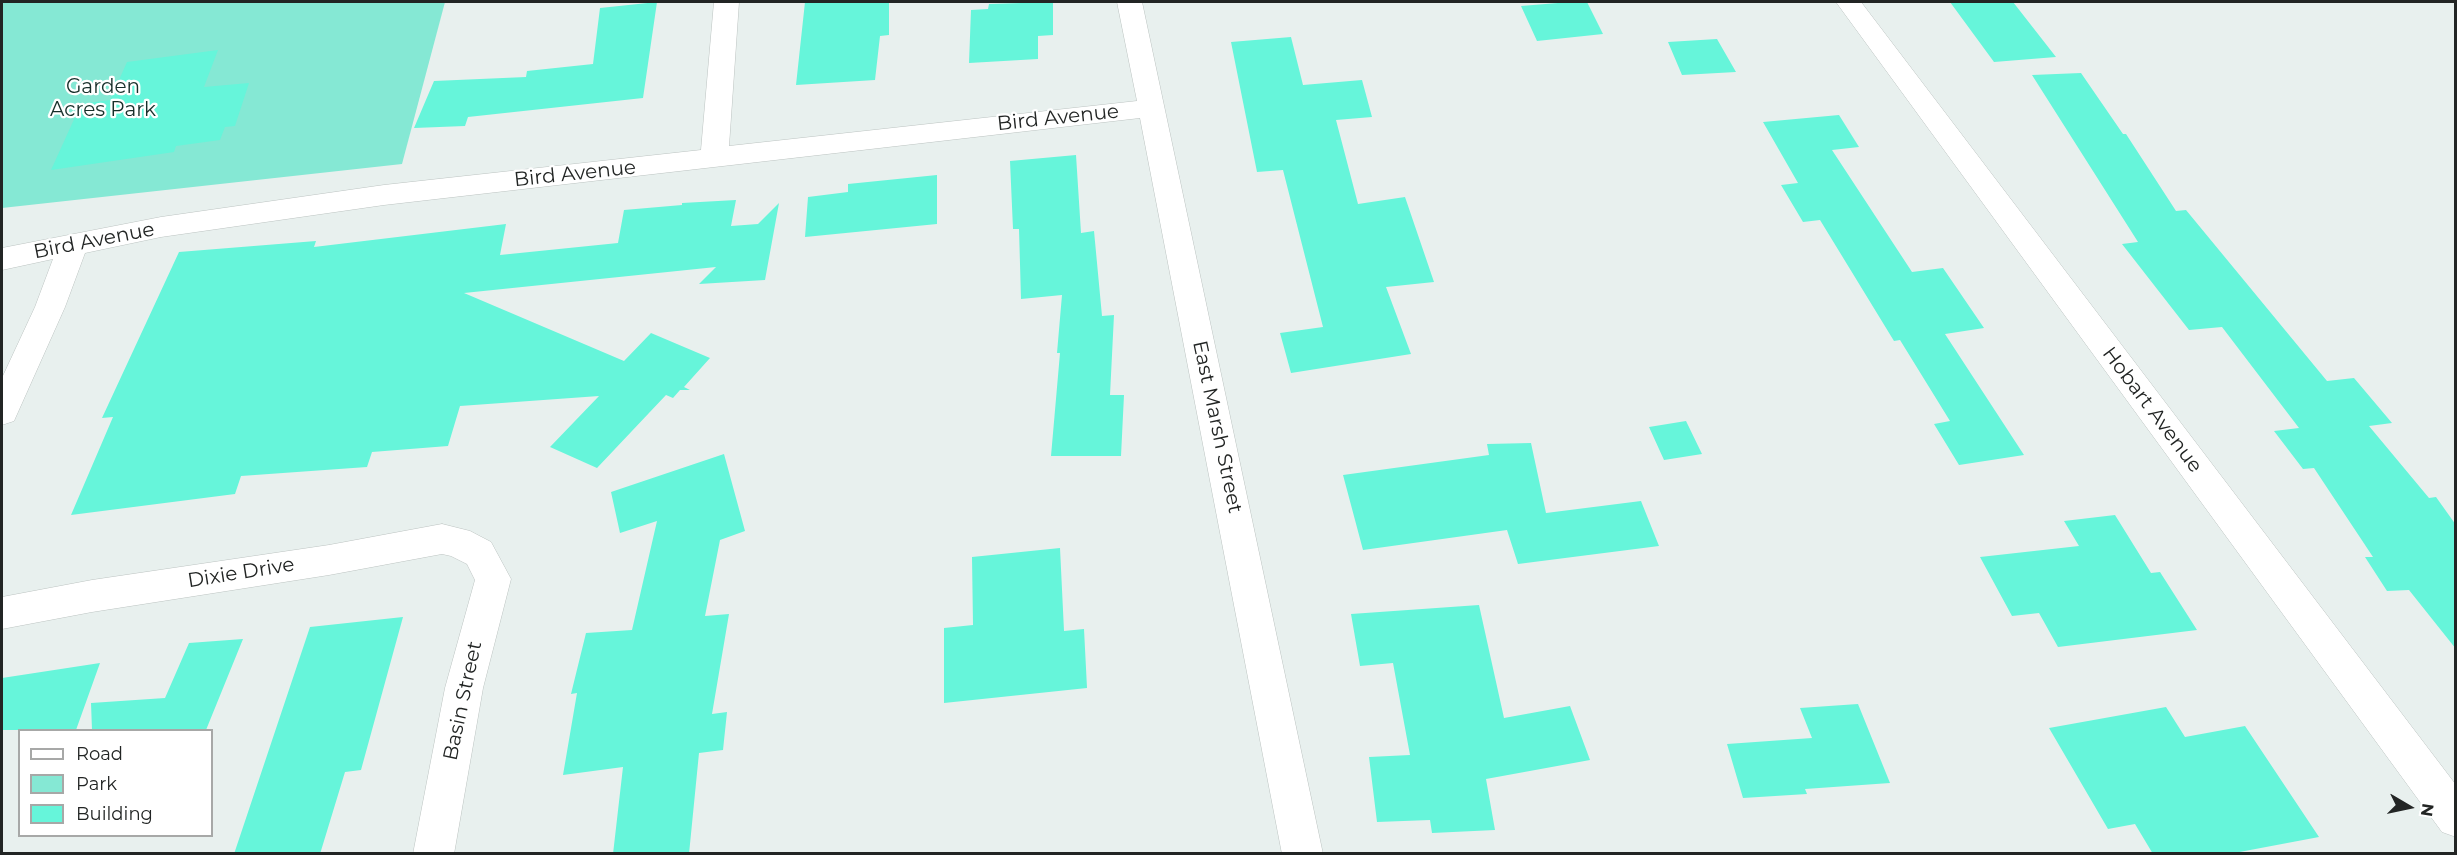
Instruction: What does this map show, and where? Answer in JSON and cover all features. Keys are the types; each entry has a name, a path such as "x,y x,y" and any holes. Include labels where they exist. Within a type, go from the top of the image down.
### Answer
{"street":[{"path":"714,159 726,2"},
{"name":"East Marsh Street","path":"1130,2 1304,854"},
{"name":"Hobart Avenue","path":"1848,2 2456,818"},
{"name":"Bird Avenue","path":"2,259 222,217 384,195 1152,108"},
{"path":"2,412 50,307 73,245"},
{"name":"Dixie Drive","path":"2,613 92,596 328,560 442,539 458,542 478,554"},
{"name":"Basin Street","path":"433,854 464,688 493,579 478,554"}],"green space":[{"name":"Garden Acres Park","path":"2,2 445,2 402,164 2,208"}],"building":[{"path":"657,2 643,98 468,117 465,126 414,128 434,81 526,77 527,71 593,64 600,8"},
{"path":"805,2 889,2 889,35 880,36 875,80 796,85"},
{"path":"1053,2 1053,35 1038,36 1038,59 969,63 971,10 988,9 989,4"},
{"path":"1587,2 1603,34 1537,41 1521,6"},
{"path":"1950,2 2013,2 2056,57 1994,62"},
{"path":"1291,37 1303,85 1362,80 1372,117 1336,120 1358,204 1405,197 1434,282 1386,287 1411,354 1291,373 1280,333 1323,327 1283,170 1257,172 1231,42"},
{"path":"1717,39 1736,72 1682,75 1668,42"},
{"path":"218,50 204,87 249,83 235,126 225,127 220,140 176,146 174,152 51,170 81,104 110,100 127,62"},
{"path":"2081,73 2123,134 2126,134 2176,211 2186,210 2327,381 2354,378 2392,423 2369,426 2429,498 2436,497 2456,525 2456,649 2409,590 2387,591 2365,557 2373,557 2314,468 2303,469 2274,431 2299,428 2222,327 2189,330 2122,244 2138,242 2032,75"},
{"path":"1839,115 1859,147 1832,150 1912,272 1943,268 1984,328 1945,334 2024,455 1959,465 1934,424 1950,421 1900,340 1894,341 1820,220 1803,222 1781,185 1798,183 1763,122"},
{"path":"1076,155 1081,233 1094,231 1102,316 1114,315 1110,395 1124,395 1121,456 1051,456 1060,353 1057,353 1062,295 1021,299 1019,229 1013,229 1010,161"},
{"path":"937,175 937,224 805,237 808,197 848,192 848,184"},
{"path":"736,200 731,226 758,224 779,203 765,280 699,284 716,267 464,293 624,361 651,333 710,358 684,387 690,390 680,390 673,398 666,395 597,468 550,447 599,396 460,406 448,446 372,452 367,467 241,476 235,494 71,515 113,417 102,418 179,252 316,241 314,247 506,224 500,255 618,243 624,210 682,205 682,203"},
{"path":"1686,421 1702,454 1664,460 1649,427"},
{"path":"1531,443 1546,513 1641,501 1659,546 1518,564 1507,530 1363,550 1343,475 1489,455 1487,444"},
{"path":"724,454 745,531 720,540 705,616 729,614 712,714 727,712 723,750 699,753 689,854 613,854 623,767 563,775 577,693 571,694 586,633 632,630 657,521 620,533 611,492"},
{"path":"2115,515 2151,573 2160,572 2197,630 2058,647 2039,613 2012,616 1980,557 2079,546 2064,521"},
{"path":"1060,548 1064,631 1084,629 1087,688 944,703 944,628 973,625 972,557"},
{"path":"1479,605 1504,718 1570,706 1590,760 1486,779 1495,830 1432,833 1430,820 1377,822 1369,757 1410,755 1393,663 1360,666 1351,614"},
{"path":"403,617 361,770 345,772 320,854 234,854 310,627"},
{"path":"243,639 206,729 92,729 91,703 165,698 189,643"},
{"path":"100,663 76,729 2,730 2,678"},
{"path":"1858,704 1890,783 1805,789 1807,794 1743,798 1727,744 1812,738 1800,708"},
{"path":"2166,707 2185,737 2245,726 2319,837 2229,854 2153,854 2135,824 2108,829 2049,728"}]}
